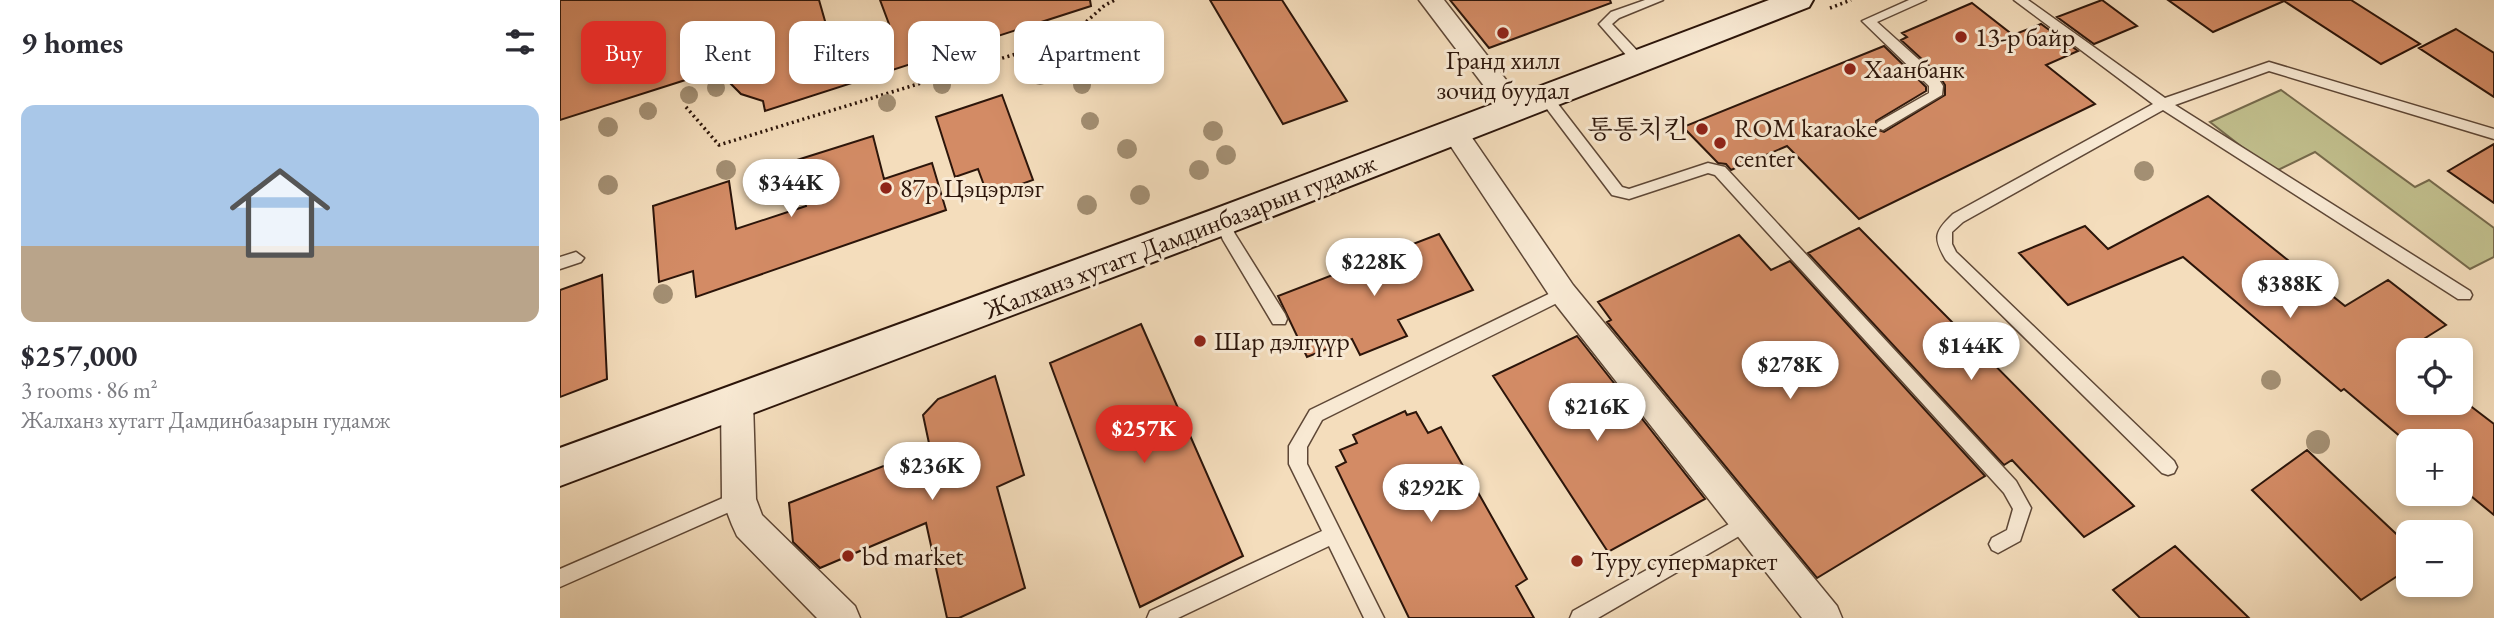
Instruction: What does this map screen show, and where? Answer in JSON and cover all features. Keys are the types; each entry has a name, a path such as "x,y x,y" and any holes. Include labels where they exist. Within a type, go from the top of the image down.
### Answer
{"main road":[{"name":"Жалханз хутагт Дамдинбазарын гудамж","path":"560,467 1222,221 1798,0"}],"street":[{"path":"1431,0 1530,103"},
{"path":"1455,133 1563,293 1822,617"},
{"path":"737,402 739,499 749,525 842,618"}],"lane":[{"path":"1639,61 1605,24 1615,15 1657,0"},
{"path":"1883,125 1935,95 1936,86 1931,78 1868,21 1920,0"},
{"path":"2020,0 2163,104 2464,295"},
{"path":"2168,467 1951,256 1944,244 1945,230 1958,218 2163,104 2269,66 2494,134"},
{"path":"1530,103 1617,191 1629,194 1708,169 1720,171 2010,487 2022,508 2014,535 1998,544"},
{"path":"1222,221 1228,236 1279,319"},
{"path":"560,263 576,258"},
{"path":"1374,618 1298,464 1298,446 1316,415 1563,293"},
{"path":"560,578 739,499"},
{"path":"1580,618 1747,522"},
{"path":"1157,618 1333,535"}],"path":[{"path":"686,107 719,145 1068,38 1105,5 1115,0"}],"shaded area":[{"path":"2281,90 2415,187 2429,180 2494,228 2494,257 2470,269 2315,152 2274,172 2210,122"}],"building":[{"path":"560,0 819,0 825,21 789,21 789,84 849,84 765,111 763,101 741,94 731,84 775,84 775,21 680,21 680,82 560,120"},
{"path":"880,0 1090,0 1091,6 1044,21 1014,21 1014,31 1000,35 1000,21 908,21 908,65 894,69 894,21 888,21"},
{"path":"1210,0 1282,0 1347,101 1283,124"},
{"name":"Гранд хилл зочид буудал","path":"1450,0 1610,0 1611,3 1489,48"},
{"path":"2102,0 2137,26 2094,44 2057,17"},
{"path":"2168,0 2351,0 2420,44 2381,64 2284,1 2213,32"},
{"path":"1972,3 2013,35 2041,24 2078,51 2046,65 2095,104 1859,219 1787,146 1731,170 1726,164 1718,163 1683,127 1884,46 1926,87 1926,91 1876,121 1876,129 1884,132 1945,95 1945,85 1938,74 1901,40 1907,37 1902,33"},
{"path":"2456,29 2494,53 2494,97 2419,48"},
{"path":"1002,95 1033,180 988,196 978,169 955,177 936,117"},
{"path":"873,136 884,179 932,163 946,210 696,297 693,271 659,282 653,206 729,181 736,229 806,206 797,160"},
{"path":"2494,144 2494,203 2448,171"},
{"path":"2208,196 2345,306 2388,280 2446,325 2425,338 2396,338 2396,415 2473,415 2473,408 2494,424 2494,515 2473,498 2473,429 2396,429 2396,433 2344,389 2341,391 2183,257 2068,305 2019,253 2085,226 2108,249"},
{"path":"1859,228 2134,506 2084,537 2012,460 2004,465 1808,253"},
{"path":"1439,234 1473,290 1398,320 1407,336 1360,355 1352,339 1307,357 1278,296"},
{"path":"1739,235 1771,270 1790,261 1985,476 1817,578 1607,322 1611,320 1598,302"},
{"path":"602,275 607,379 560,397 560,290"},
{"path":"1141,324 1243,556 1140,607 1050,363"},
{"path":"1577,336 1705,499 1608,552 1493,376"},
{"path":"995,376 1024,475 997,487 1025,588 959,618 947,618 926,523 820,568 793,542 789,503 930,448 923,415 938,399"},
{"path":"1405,411 1407,415 1416,412 1428,433 1441,427 1527,579 1516,586 1534,618 1409,618 1336,467 1346,462 1340,450 1357,443 1353,435"},
{"path":"2307,450 2396,534 2396,577 2361,600 2252,490"},
{"path":"2175,546 2249,618 2140,618 2113,590"}],"place":[{"name":"Гранд хилл зочид буудал","path":"1503,33"},
{"name":"13-р байр","path":"1961,37"},
{"name":"Хаанбанк","path":"1850,69"},
{"name":"통통치킨","path":"1702,129"},
{"name":"ROM karaoke center","path":"1720,143"},
{"name":"87р Цэцэрлэг","path":"886,188"},
{"name":"Шар дэлгүүр","path":"1200,341"},
{"name":"bd market","path":"848,556"},
{"name":"Туру супермаркет","path":"1577,561"}]}
